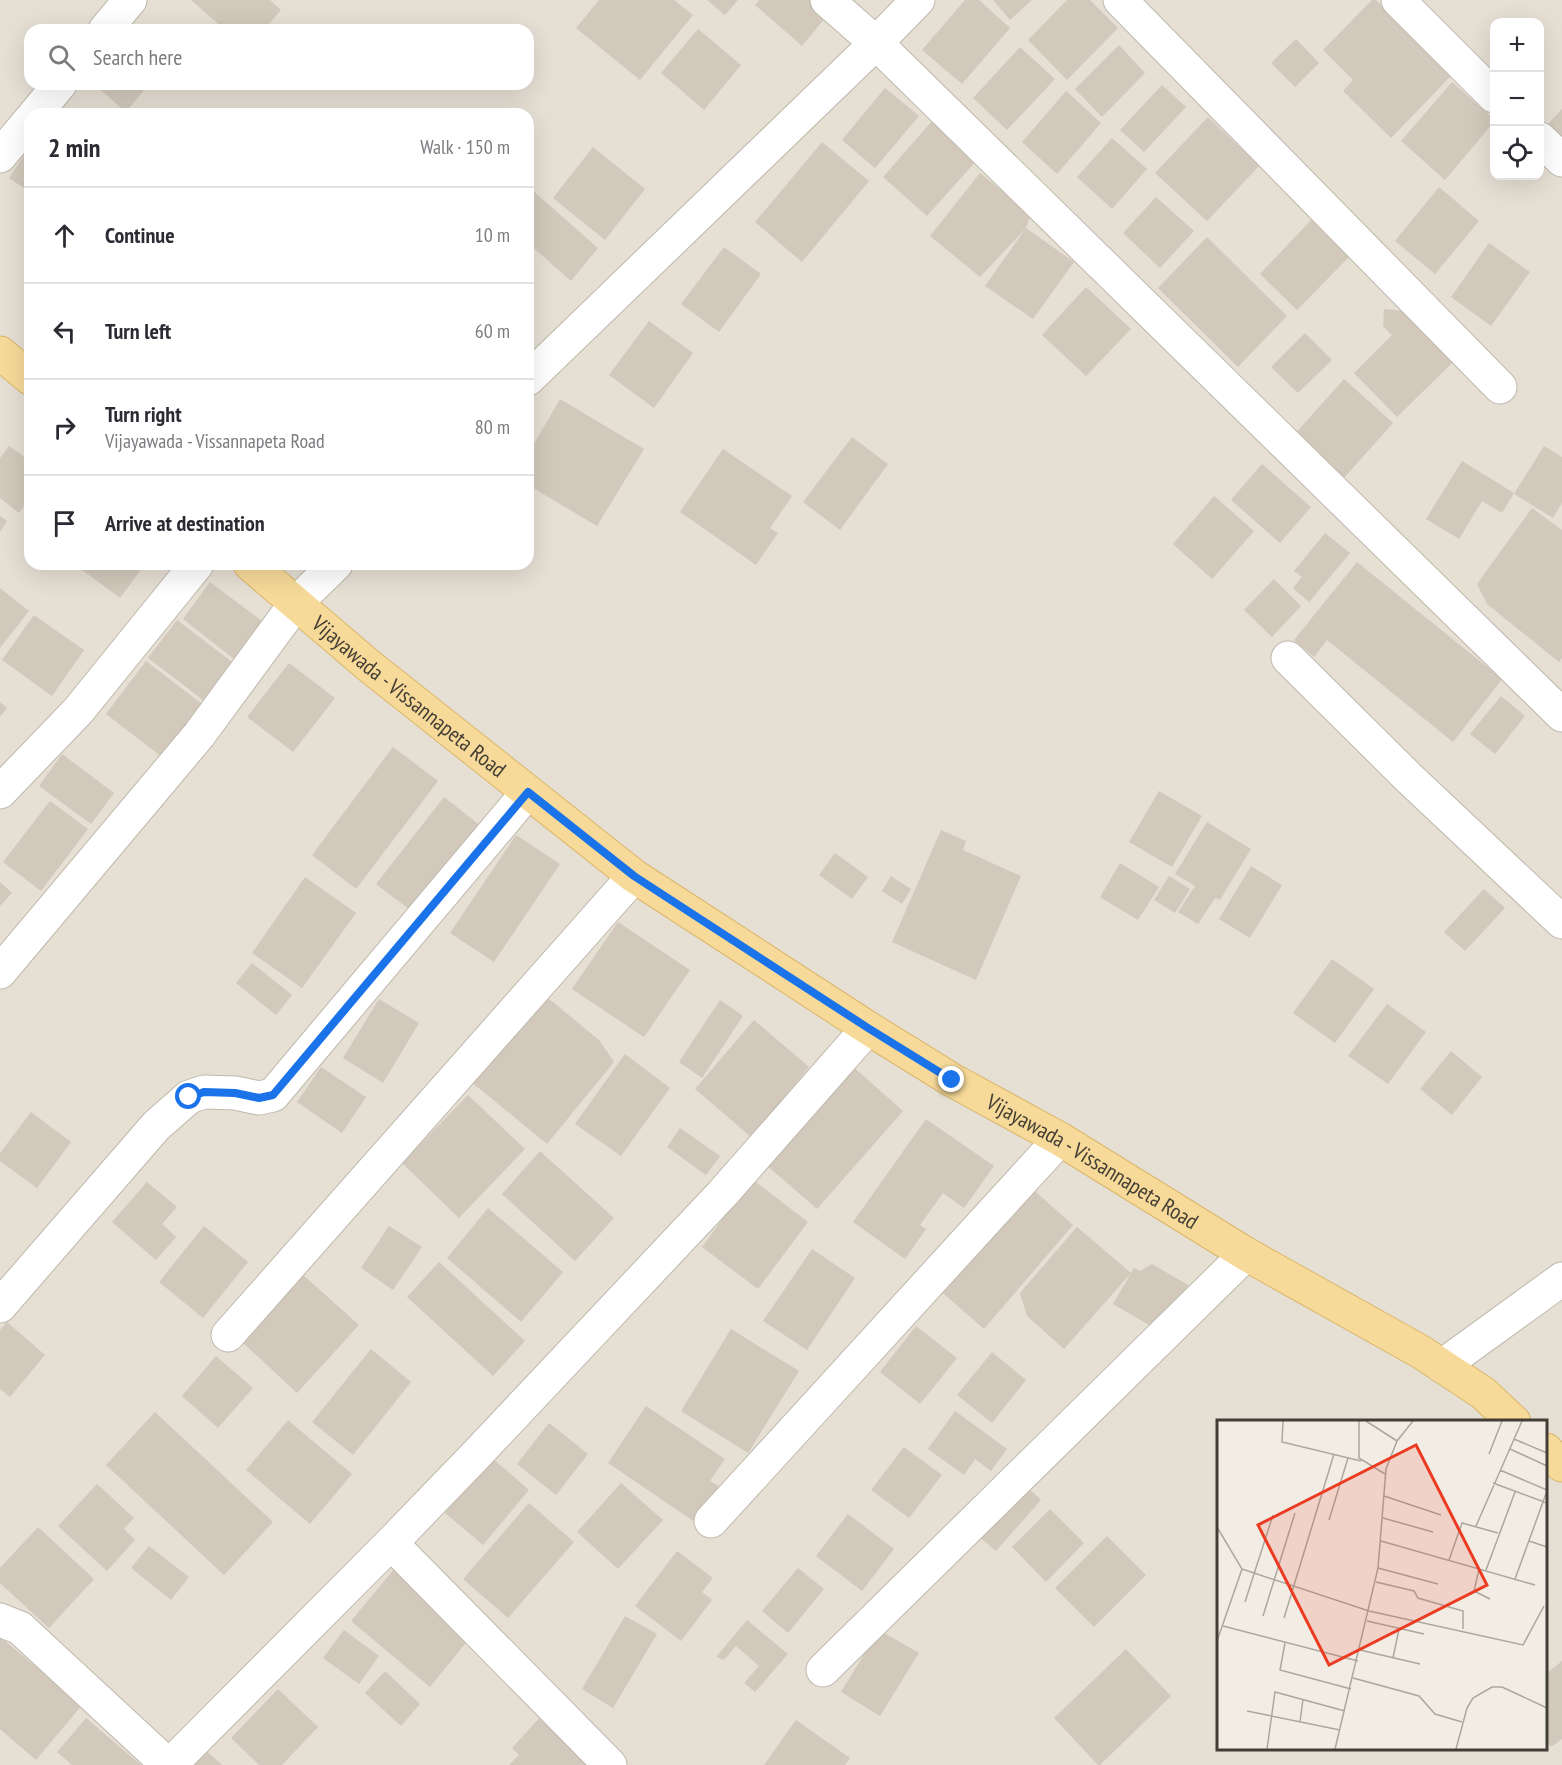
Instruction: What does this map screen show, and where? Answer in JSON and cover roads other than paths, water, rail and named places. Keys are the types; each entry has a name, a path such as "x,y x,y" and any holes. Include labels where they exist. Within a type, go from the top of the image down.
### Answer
{"main road":[{"path":"0,353 24,373"},
{"name":"Vijayawada - Vissannapeta Road","path":"257,570 368,665 634,876 952,1080 1060,1139 1246,1254 1420,1352 1483,1393 1512,1420"},
{"path":"1547,1452 1562,1465"}],"street":[{"path":"110,24 130,0"},
{"path":"827,0 876,43 1562,715"},
{"path":"534,373 918,0"},
{"path":"1120,0 1500,387"},
{"path":"1398,0 1490,92"},
{"path":"40,108 55,90"},
{"path":"0,156 24,127"},
{"path":"1544,144 1562,160"},
{"path":"1,788 78,711 192,570"},
{"path":"0,972 200,735 296,603 330,570"},
{"path":"1288,658 1409,778 1562,922"},
{"path":"0,1306 156,1126 189,1097 204,1092 235,1093 259,1098 273,1095 528,792"},
{"path":"228,1335 634,876"},
{"path":"0,1620 20,1628 169,1765 391,1543 723,1193 868,1028"},
{"path":"711,1521 1060,1139"},
{"path":"823,1670 1246,1254"},
{"path":"1442,1366 1562,1279"},
{"path":"391,1543 610,1765"}]}
